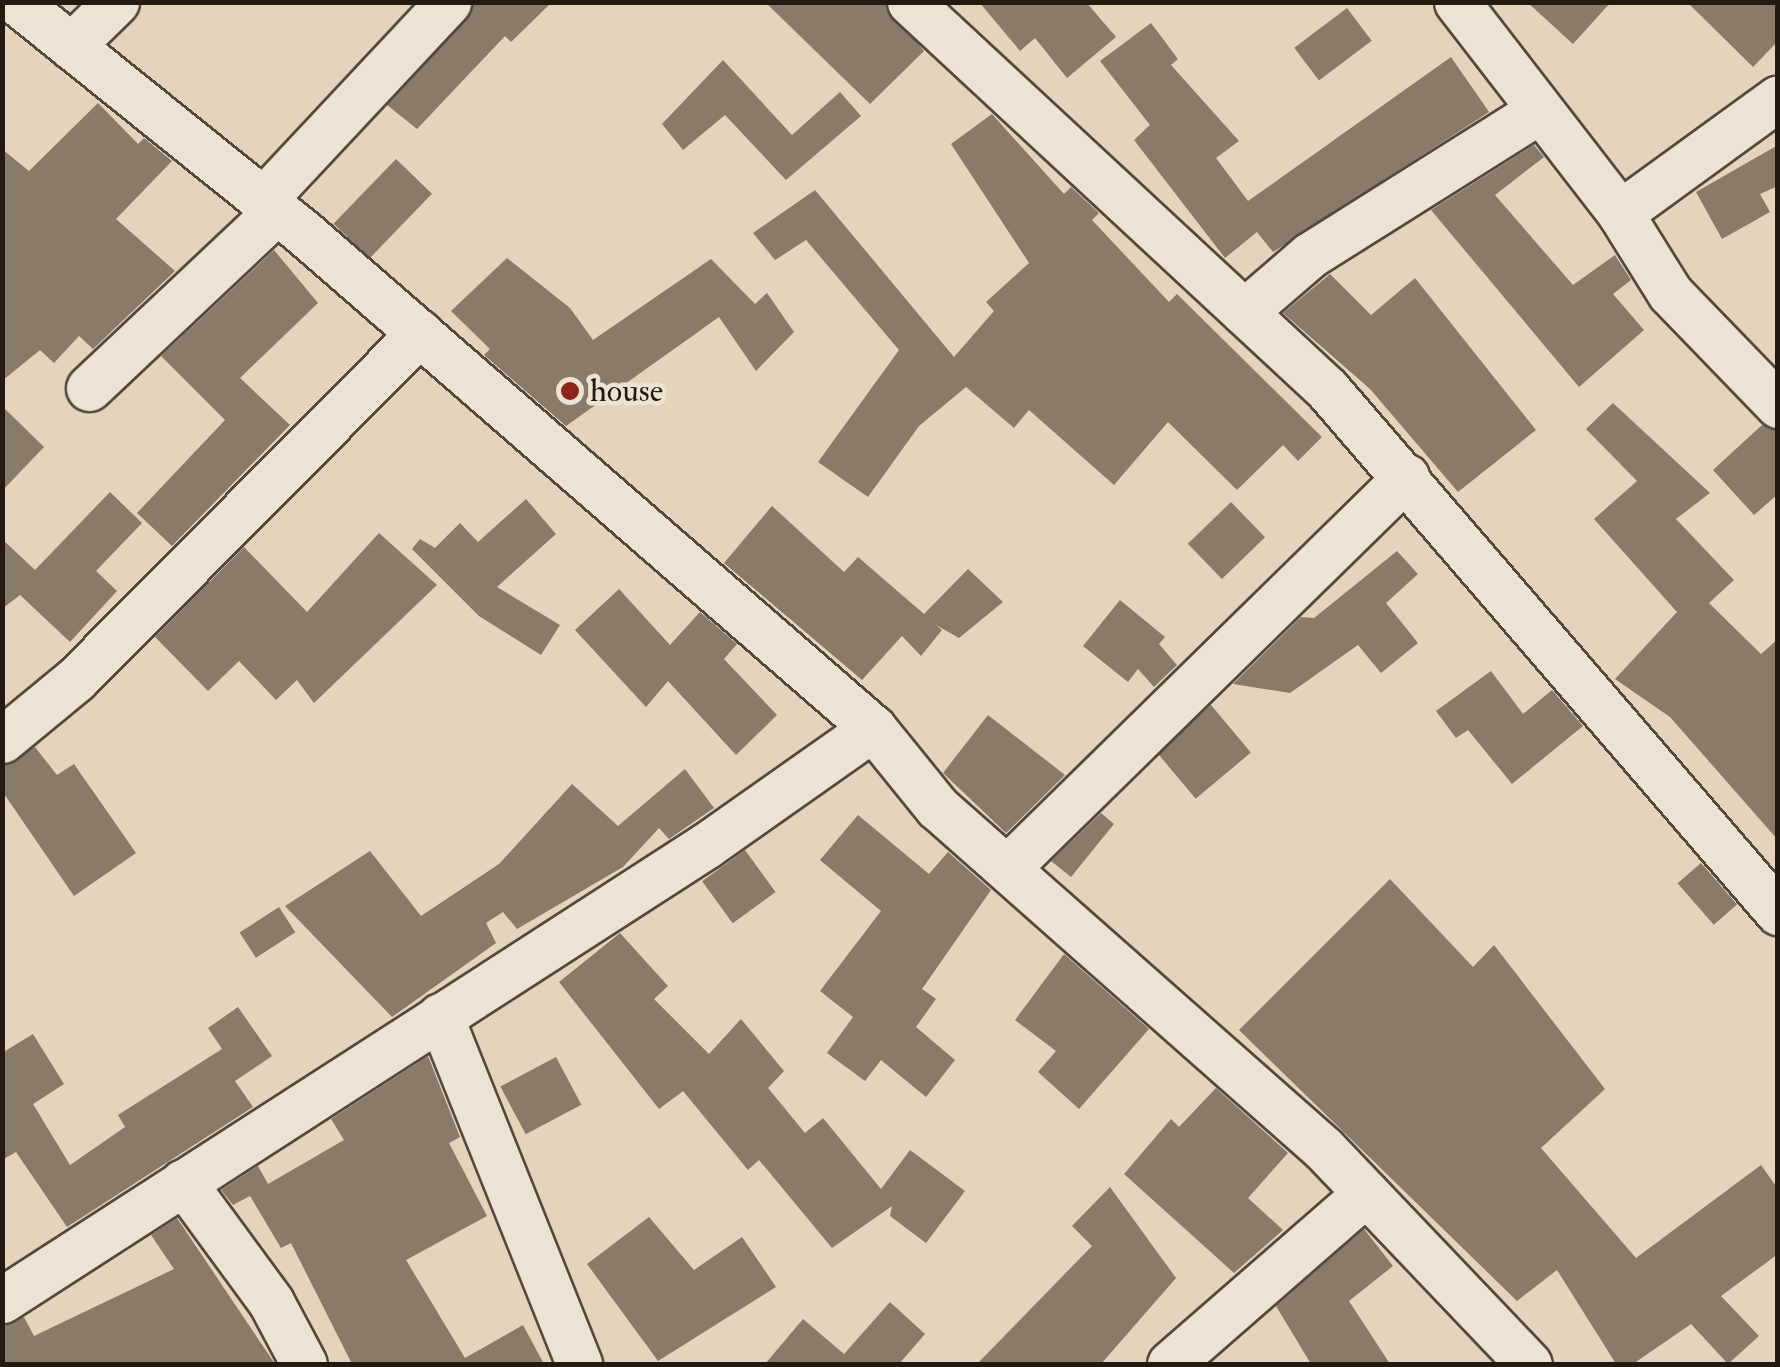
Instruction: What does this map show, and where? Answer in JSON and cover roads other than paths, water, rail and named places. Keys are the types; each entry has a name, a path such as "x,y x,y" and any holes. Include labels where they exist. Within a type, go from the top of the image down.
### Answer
{"street":[{"path":"17,2 270,206 873,728 937,807 1366,1194 1529,1364"},
{"path":"71,46 116,2"},
{"path":"89,388 270,206 448,2"},
{"path":"910,2 1244,312 1406,477 1778,912"},
{"path":"1457,2 1620,214 1670,293 1778,405"},
{"path":"1620,214 1778,98"},
{"path":"1244,312 1310,255 1539,110"},
{"path":"2,740 76,679 420,334"},
{"path":"1007,868 1406,477"},
{"path":"2,1300 440,1016 873,728"},
{"path":"440,1016 579,1364"},
{"path":"183,1182 271,1302 304,1364"},
{"path":"1170,1364 1366,1194"}],"place":[{"name":"house","path":"570,391"}]}
